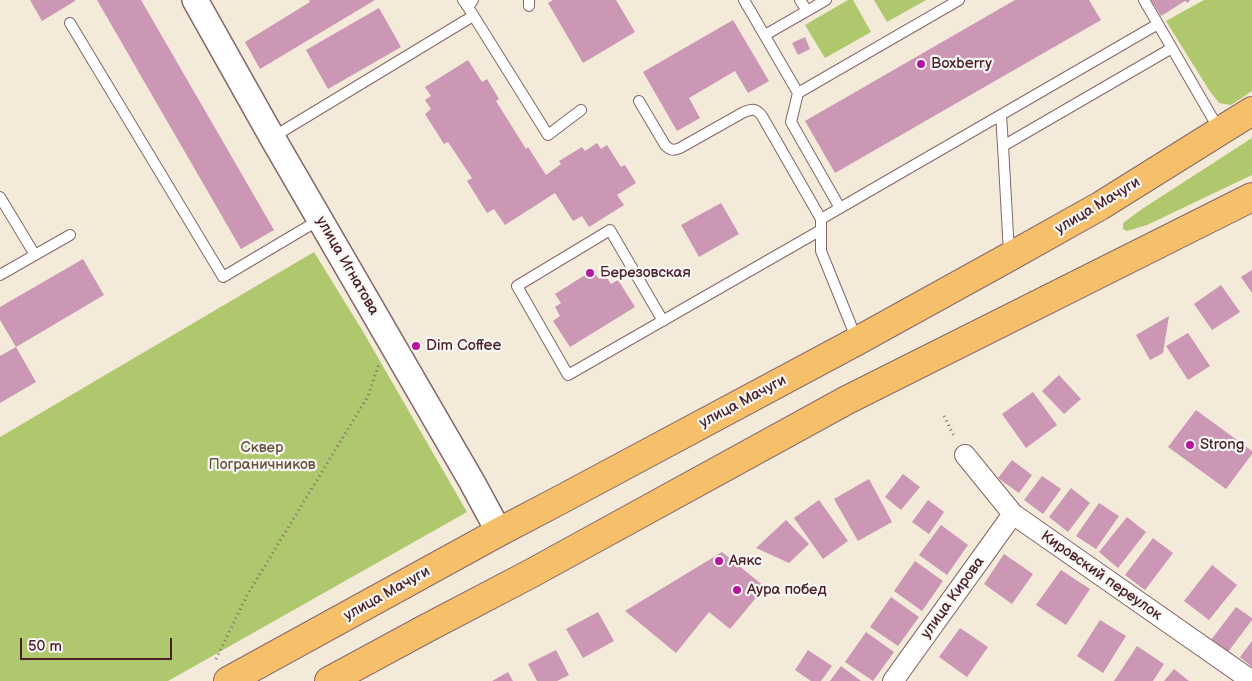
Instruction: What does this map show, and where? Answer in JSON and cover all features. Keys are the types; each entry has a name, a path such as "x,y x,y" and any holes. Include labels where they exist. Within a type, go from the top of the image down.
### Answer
{"main road":[{"name":"улица Мачуги","path":"222,670 569,496 857,341 1100,206 1252,111"},
{"path":"329,681 847,400 1252,197"}],"street":[{"name":"улица Игнатова","path":"195,0 499,532"},
{"name":"Кировский переулок","path":"965,455 1013,514 1252,681"},
{"name":"улица Кирова","path":"893,681 1013,514"}],"lane":[{"path":"744,0 798,93 792,122 840,208"},
{"path":"800,0 806,12"},
{"path":"765,36 826,0"},
{"path":"798,93 959,0"},
{"path":"1144,0 1220,132"},
{"path":"272,137 469,6 548,136 581,110"},
{"path":"70,23 223,277 320,219"},
{"path":"821,219 1158,24"},
{"path":"1003,146 1172,48"},
{"path":"639,101 665,145 669,149 674,150 744,112 751,109 758,111 821,219 821,251 857,341"},
{"path":"1000,115 1010,257"},
{"path":"0,197 35,255"},
{"path":"663,320 610,230 517,286 568,375 821,230"},
{"path":"0,275 70,235"}],"path":[{"path":"222,670 246,597 368,396 380,361"},
{"path":"944,416 965,455"}],"green space":[{"path":"848,0 853,0 871,32 825,58 805,25"},
{"path":"874,0 926,0 887,22"},
{"path":"1204,0 1252,0 1252,91 1231,105 1219,103 1166,21"},
{"path":"1252,138 1252,175 1147,225 1127,231 1123,229 1123,223 1142,209"},
{"name":"Сквер Пограничников","path":"314,252 362,330 467,512 168,681 0,681 0,437"}],"building":[{"path":"30,0 75,0 75,1 42,21"},
{"path":"97,0 141,0 274,230 241,249"},
{"path":"309,0 375,0 260,69 245,42 310,2"},
{"path":"553,0 616,0 635,32 583,63 548,3"},
{"path":"1015,0 1089,0 1101,20 835,173 805,121"},
{"path":"1151,0 1190,0 1188,3 1185,1 1161,16"},
{"path":"379,8 401,47 328,89 306,50"},
{"path":"733,20 769,81 748,93 735,71 689,98 700,118 677,131 643,72"},
{"path":"805,37 810,49 798,55 792,43"},
{"path":"468,60 482,82 487,79 499,99 496,101 526,149 528,147 546,175 561,164 559,161 582,147 585,151 597,143 601,149 607,145 621,167 625,165 636,183 617,195 624,205 589,227 582,216 573,221 555,193 505,225 494,209 487,213 467,181 472,178 448,142 444,144 425,114 431,109 425,100 431,96 425,87"},
{"path":"721,203 739,234 699,257 681,225"},
{"path":"83,259 104,295 16,347 0,320 0,307"},
{"path":"593,270 599,279 605,275 611,284 618,280 635,307 570,347 553,321 560,316 555,307 561,303 555,294"},
{"path":"1252,270 1252,293 1241,277"},
{"path":"1221,285 1240,312 1212,330 1194,304"},
{"path":"1169,316 1163,353 1150,360 1136,335"},
{"path":"1188,333 1210,366 1188,380 1166,346"},
{"path":"16,347 36,382 0,403 0,356"},
{"path":"1059,375 1081,399 1064,414 1042,391"},
{"path":"1033,392 1057,425 1026,448 1002,414"},
{"path":"1196,410 1252,451 1252,454 1226,489 1168,447"},
{"path":"1012,460 1032,475 1019,493 998,478"},
{"path":"903,474 920,487 901,510 885,497"},
{"path":"1042,476 1061,489 1043,514 1024,500"},
{"path":"869,479 892,522 858,541 834,499"},
{"path":"1071,488 1090,503 1068,532 1049,517"},
{"path":"819,500 848,541 823,559 794,518"},
{"path":"928,500 944,512 929,534 912,522"},
{"path":"1099,503 1119,516 1096,549 1076,536"},
{"path":"1127,517 1146,532 1118,568 1099,552"},
{"path":"786,520 809,544 789,563 756,548"},
{"path":"941,525 968,545 947,575 919,555"},
{"path":"1153,538 1173,553 1145,590 1125,575"},
{"path":"722,552 765,587 730,629 709,612 676,653 625,611"},
{"path":"1004,554 1033,574 1012,604 984,584"},
{"path":"915,561 943,581 922,611 894,591"},
{"path":"1212,565 1237,585 1209,620 1184,601"},
{"path":"1061,570 1090,589 1066,625 1036,605"},
{"path":"891,597 919,617 898,646 870,627"},
{"path":"1236,607 1252,618 1252,620 1228,652 1211,640"},
{"path":"598,612 614,641 583,658 566,629"},
{"path":"1100,620 1126,636 1103,673 1077,656"},
{"path":"960,628 988,647 967,677 939,657"},
{"path":"866,632 894,652 873,681 845,662"},
{"path":"1252,641 1252,667 1240,657"},
{"path":"1137,646 1164,664 1153,681 1114,681"},
{"path":"556,650 569,675 557,681 537,681 528,664"},
{"path":"808,650 832,666 821,681 811,681 795,670"},
{"path":"841,666 861,681 830,681"},
{"path":"1174,669 1189,681 1164,681"},
{"path":"508,672 513,681 492,681"}],"place":[{"name":"Boxberry","path":"921,64"},
{"name":"Березовская","path":"590,273"},
{"name":"Dim Coffee","path":"416,346"},
{"name":"Strong","path":"1190,445"},
{"name":"Аякс","path":"719,561"},
{"name":"Аура побед","path":"737,590"}]}
